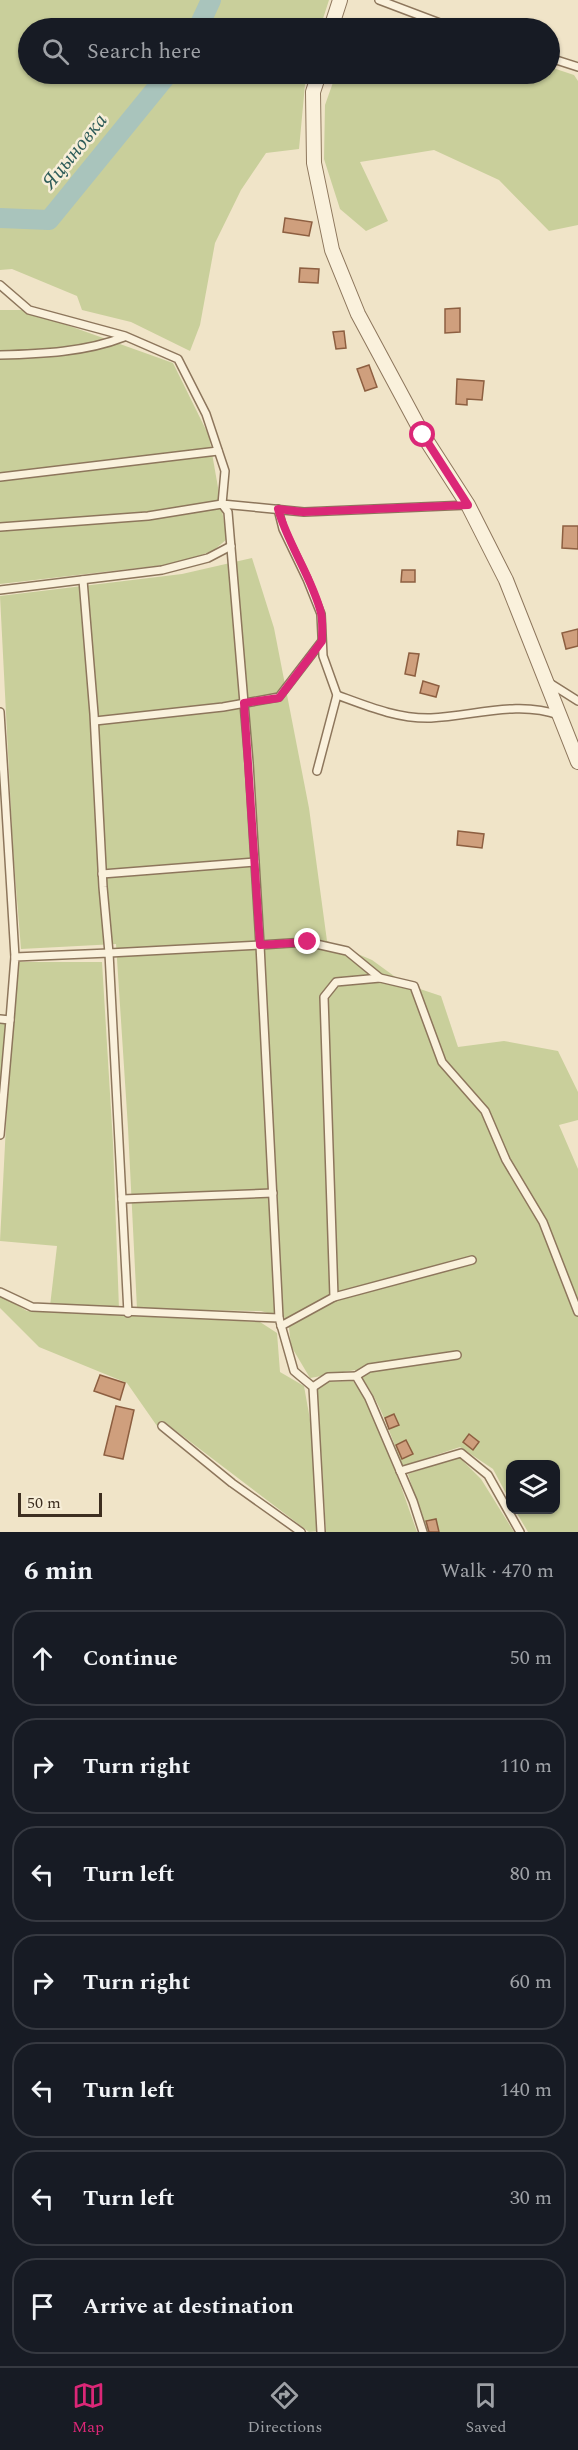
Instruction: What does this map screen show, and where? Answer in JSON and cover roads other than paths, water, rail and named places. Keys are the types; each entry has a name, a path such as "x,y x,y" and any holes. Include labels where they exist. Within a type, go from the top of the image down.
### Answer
{"street":[{"path":"335,18 340,0"},
{"path":"316,84 313,92 314,163 332,250 358,314 423,435 468,505 506,580 578,762"}],"lane":[{"path":"379,0 427,18"},
{"path":"560,61 578,67"},
{"path":"0,285 29,310 125,336 178,359 206,414 225,471 222,504 228,512 244,703 260,945 280,1322 294,1371 313,1387 321,1532"},
{"path":"0,354 32,354 106,344 125,336"},
{"path":"0,477 218,451"},
{"path":"0,527 148,516 222,504 303,512 468,505"},
{"path":"278,509 283,529 308,579 321,614 323,656 337,695 317,771"},
{"path":"0,590 162,570 208,558 231,546"},
{"path":"83,580 95,720 128,1313"},
{"path":"95,720 279,698 322,641"},
{"path":"545,680 578,701"},
{"path":"337,695 385,713 428,718 513,708 542,709 559,715"},
{"path":"0,712 15,957 0,1135"},
{"path":"102,874 255,862"},
{"path":"15,957 308,942 347,951 380,978"},
{"path":"334,1297 324,998 336,982 380,978 414,986 442,1062 485,1111 506,1160 543,1222 578,1312"},
{"path":"0,1019 10,1020"},
{"path":"122,1199 273,1193"},
{"path":"0,1292 32,1307 280,1322 334,1297 409,1275 472,1260"},
{"path":"313,1387 328,1377 356,1376 369,1368 457,1355"},
{"path":"356,1376 369,1398 423,1532"},
{"path":"162,1426 232,1483 301,1532"},
{"path":"400,1471 461,1453 488,1474 520,1532"}],"waterway":[{"name":"Яцыновка","path":"203,18 211,0"},
{"name":"Яцыновка","path":"0,218 49,220 160,84"}]}
